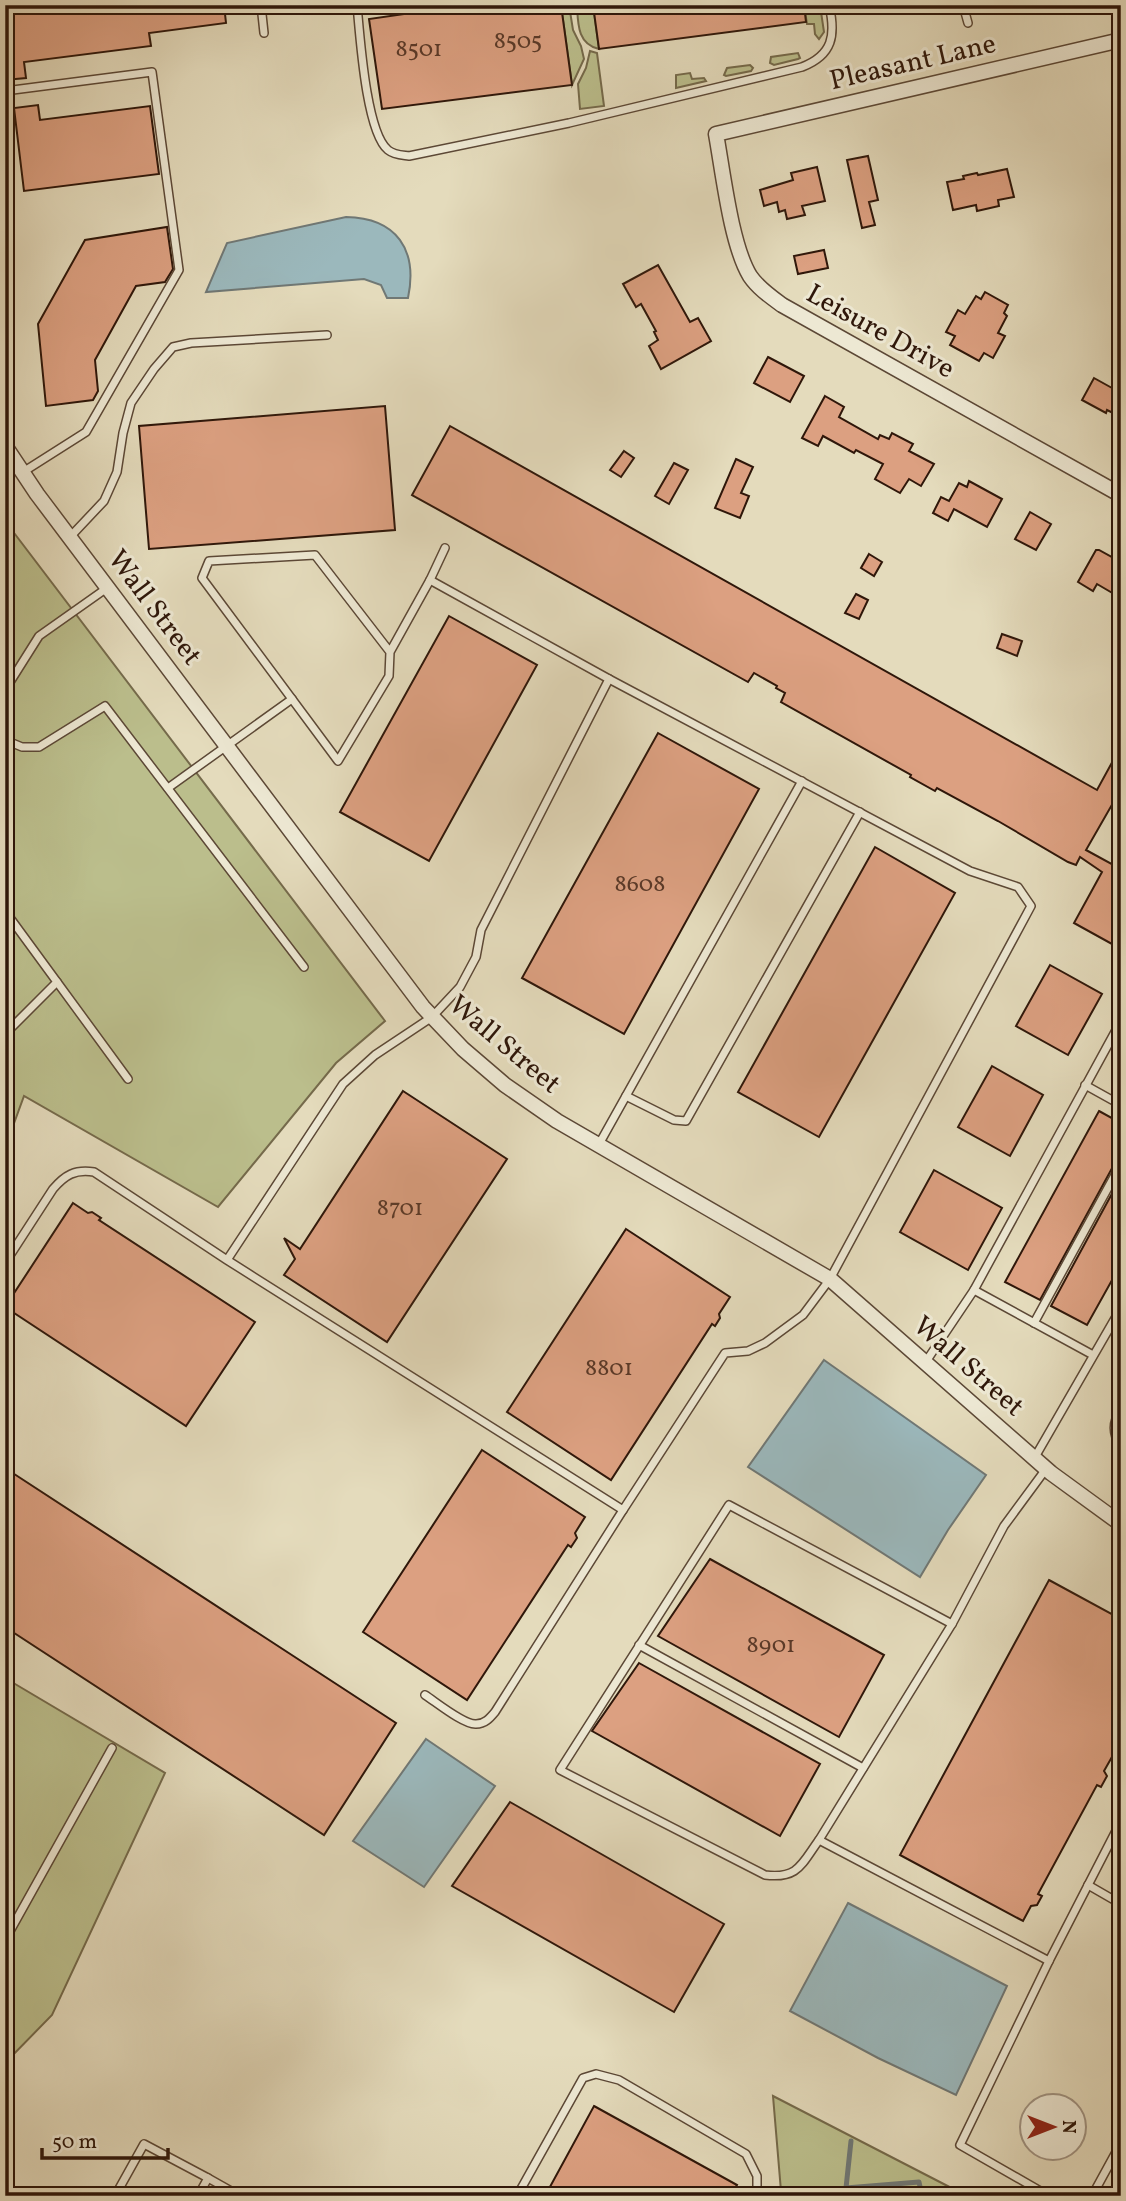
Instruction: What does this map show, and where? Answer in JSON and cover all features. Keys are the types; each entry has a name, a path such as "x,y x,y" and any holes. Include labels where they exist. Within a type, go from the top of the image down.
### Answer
{"street":[{"name":"Pleasant Lane","path":"716,134 1121,40"},
{"name":"Leisure Drive","path":"716,134 738,248 750,276 764,292 782,305 1121,495"},
{"name":"Wall Street","path":"5,446 107,587 432,1017 463,1049 505,1085 556,1121 830,1279 1046,1469 1121,1524"}],"lane":[{"path":"261,5 264,33"},
{"path":"356,5 370,111 376,130 388,150 397,155 409,156 569,123 802,68 817,60 830,45 833,23 829,5"},
{"path":"963,5 968,23"},
{"path":"5,91 152,72 179,270 86,432 23,472"},
{"path":"70,537 104,501 117,472 131,403 173,347 191,343 327,335"},
{"path":"390,652 315,555 209,561 202,578 338,761 389,676 390,652 445,548"},
{"path":"425,1695 468,1723 487,1721 725,1353 748,1351 765,1343 803,1315 830,1279 1031,906 1018,887 971,871 430,580"},
{"path":"5,690 39,636 107,587"},
{"path":"227,1260 343,1084 375,1055 432,1017 460,987 476,957 481,930 610,678"},
{"path":"168,788 292,699"},
{"path":"5,740 22,747 40,747 106,706 304,967"},
{"path":"598,1146 802,781"},
{"path":"626,1096 674,1119 686,1121 860,812"},
{"path":"5,911 128,1079"},
{"path":"5,1034 57,982"},
{"path":"925,1363 974,1290 1121,1021"},
{"path":"1085,1085 1121,1105"},
{"path":"1034,1322 1121,1164"},
{"path":"5,1263 53,1189 71,1172 94,1172 227,1260 623,1510"},
{"path":"974,1290 1093,1355"},
{"path":"1035,1457 1121,1308"},
{"path":"1121,1409 1113,1429 1121,1447"},
{"path":"952,1624 729,1505 560,1770 765,1875 782,1877 797,1870 819,1840 952,1624 1004,1526 1046,1469"},
{"path":"639,1645 863,1768"},
{"path":"5,1940 112,1748"},
{"path":"1049,2196 960,2145 1049,1961 1121,1821"},
{"path":"819,1840 1049,1961"},
{"path":"1088,1885 1121,1904"},
{"path":"517,2196 583,2078 596,2074 619,2080 747,2154 757,2176 757,2196"},
{"path":"115,2196 144,2144 240,2196"},
{"path":"1092,2196 1121,2144"},
{"path":"198,2196 208,2178"}],"green space":[{"path":"561,5 569,5 573,30 584,59 572,85"},
{"path":"577,5 593,5 599,49 586,43 580,32"},
{"path":"804,5 820,5 824,32 819,39 815,34 814,24 807,24"},
{"path":"590,51 597,53 604,106 580,109 578,84"},
{"path":"798,53 798,59 774,65 770,63 771,57"},
{"path":"750,65 753,68 751,71 724,75 727,68"},
{"path":"690,73 692,79 704,78 706,81 676,88 676,75"},
{"path":"5,521 385,1021 336,1063 218,1207 24,1096 5,1148"},
{"path":"5,1678 165,1773 52,2015 5,2063"},
{"path":"773,2096 967,2196 791,2196 781,2191"}],"water":[{"path":"346,217 379,223 391,230 400,240 410,265 408,298 387,298 381,285 364,279 206,292 227,243"},
{"path":"824,1360 986,1475 920,1577 748,1467"},
{"path":"426,1739 495,1786 424,1887 353,1841"},
{"path":"848,1903 1007,1986 956,2095 878,2058 790,2011"}],"building":[{"path":"5,5 224,5 226,23 149,33 151,46 24,62 26,78 5,80"},
{"path":"467,5 561,5 572,85 382,109 369,19"},
{"path":"593,5 804,5 806,22 599,49"},
{"path":"38,105 40,120 150,106 159,174 24,191 14,108"},
{"path":"868,156 878,200 869,202 875,225 862,228 847,160"},
{"path":"817,167 825,201 802,206 805,215 787,219 785,210 779,212 777,202 764,206 760,190 793,180 791,173"},
{"path":"1007,169 1014,197 998,200 999,206 977,211 976,205 953,210 947,182 964,179 963,176"},
{"path":"167,227 173,269 165,282 136,286 95,360 98,391 93,400 46,406 38,324 85,240"},
{"path":"824,250 828,268 798,274 794,256"},
{"path":"658,265 690,322 698,318 711,341 661,369 649,346 658,340 654,332 656,331 641,304 636,307 623,284"},
{"path":"985,292 1008,305 1004,313 1007,316 998,333 1005,336 993,358 984,353 979,361 950,345 955,336 946,332 958,310 965,314 976,296 981,299"},
{"path":"768,357 804,376 790,402 754,383"},
{"path":"1094,378 1121,393 1121,417 1107,410 1106,413 1082,400"},
{"path":"825,396 844,407 839,417 878,439 880,435 889,439 892,433 913,444 909,451 934,464 921,486 909,479 900,493 875,479 883,464 856,450 854,453 823,436 818,446 802,438"},
{"path":"385,406 395,530 149,549 139,426"},
{"path":"450,426 1097,790 1121,746 1121,789 1086,850 1121,869 1121,949 1074,923 1102,872 1080,857 1076,865 1068,862 937,788 935,791 781,702 785,693 776,688 777,686 754,673 748,682 412,495"},
{"path":"624,451 634,458 621,477 610,470"},
{"path":"736,459 753,467 741,493 749,496 740,518 715,508"},
{"path":"674,463 688,470 669,504 655,496"},
{"path":"969,481 1002,499 987,527 954,509 948,521 933,513 941,497 949,501 959,483 967,487"},
{"path":"1030,512 1051,524 1036,550 1015,539"},
{"path":"1096,550 1117,560 1121,565 1121,598 1097,584 1093,591 1078,582"},
{"path":"869,554 882,562 874,576 861,568"},
{"path":"856,594 868,600 859,619 845,613"},
{"path":"449,616 537,665 429,861 340,812"},
{"path":"1002,634 1022,641 1017,656 997,648"},
{"path":"658,733 759,789 624,1034 522,978"},
{"path":"875,847 955,893 819,1137 738,1092"},
{"path":"1050,965 1102,994 1068,1055 1016,1026"},
{"path":"992,1066 1043,1095 1010,1156 958,1127"},
{"path":"403,1091 507,1159 387,1342 284,1275 295,1259 284,1238 300,1249"},
{"path":"1099,1111 1121,1123 1121,1158 1116,1161 1040,1300 1005,1282"},
{"path":"934,1170 1002,1208 968,1270 900,1232"},
{"path":"1121,1177 1121,1264 1087,1325 1051,1306"},
{"path":"73,1203 88,1213 92,1212 101,1218 99,1220 255,1322 186,1426 5,1307"},
{"path":"626,1229 730,1297 715,1326 712,1324 611,1480 507,1412"},
{"path":"482,1450 585,1517 575,1533 577,1538 571,1547 568,1545 467,1700 363,1632"},
{"path":"5,1468 396,1723 324,1835 5,1627"},
{"path":"710,1559 884,1655 839,1737 658,1636"},
{"path":"1049,1580 1121,1619 1121,1741 1104,1771 1107,1776 1101,1787 1097,1785 1038,1894 1042,1896 1037,1905 1031,1906 1023,1921 900,1855"},
{"path":"639,1663 820,1764 780,1836 592,1731"},
{"path":"510,1802 724,1924 674,2012 452,1886"},
{"path":"594,2106 737,2185 731,2196 545,2196"}],"waterway":[{"path":"851,2141 846,2188 919,2182 922,2196"}]}
